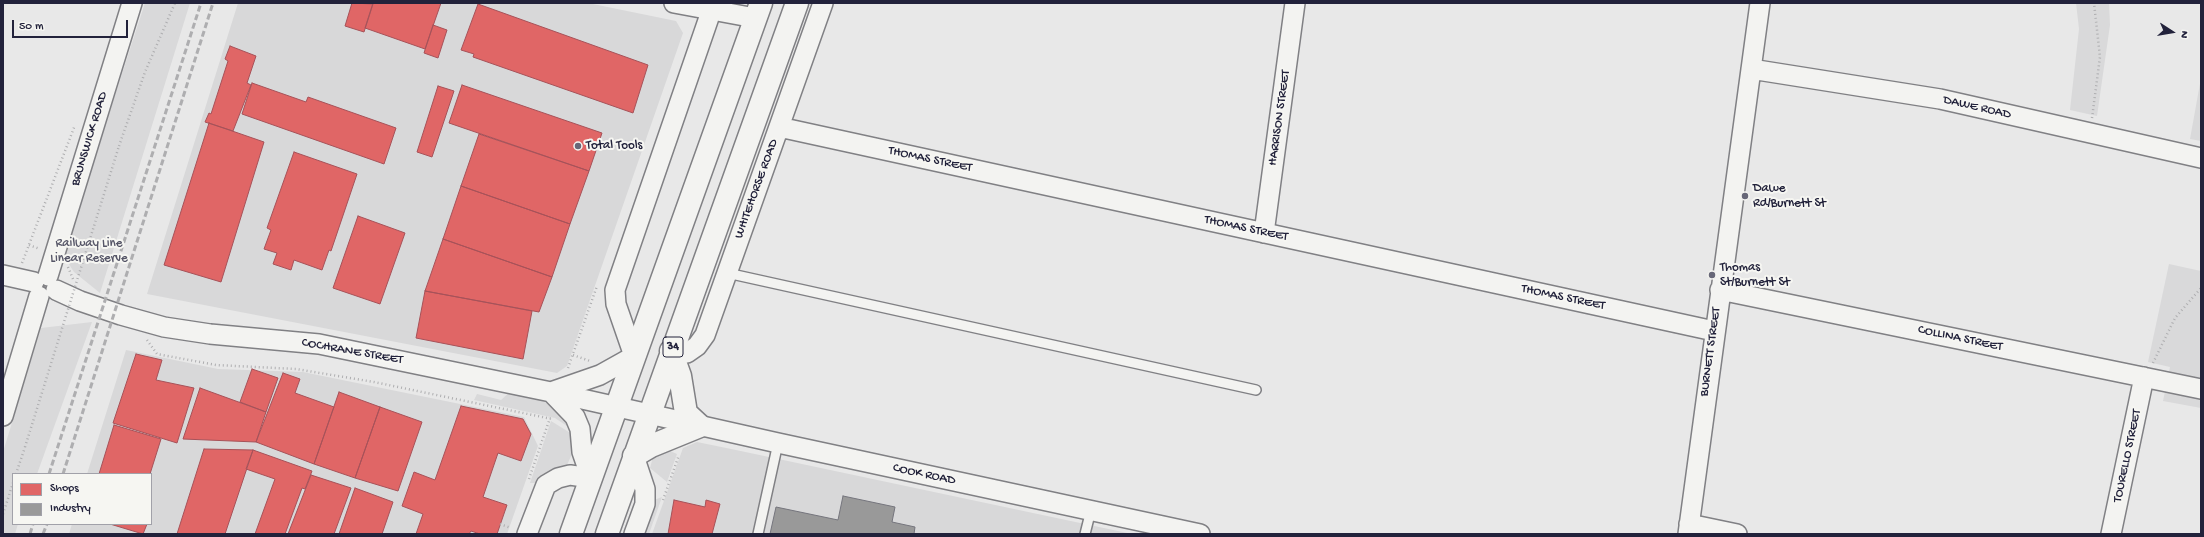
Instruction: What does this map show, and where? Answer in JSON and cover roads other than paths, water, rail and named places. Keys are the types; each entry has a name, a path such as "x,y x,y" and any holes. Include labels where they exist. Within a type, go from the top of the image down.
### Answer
{"highway":[{"name":"WHITEHORSE ROAD","path":"607,534 650,415 671,351 797,3"},
{"path":"571,534 758,11"},
{"path":"634,456 651,446 700,426 686,413 680,376 671,351"}],"street":[{"name":"BRUNSWICK ROAD","path":"3,416 33,283 132,3"},
{"path":"674,3 758,11"},
{"name":"WHITEHORSE ROAD","path":"671,351 687,353 697,346 705,335 823,3"},
{"name":"HARRISON STREET","path":"1264,233 1295,3"},
{"name":"BURNETT STREET","path":"1688,529 1760,3"},
{"path":"517,528 546,485 558,478 570,475 591,478 582,452 580,429 575,417 551,392 600,375 634,356 616,304 615,290 712,7"},
{"name":"DAWE ROAD","path":"1751,69 1940,99 2201,158"},
{"name":"THOMAS STREET","path":"779,128 1714,331"},
{"name":"COCHRANE STREET","path":"33,283 107,311 164,327 210,334 319,344 551,392 650,415"},
{"name":"COLLINA STREET","path":"1720,290 2201,389"},
{"name":"TOURELLO STREET","path":"2111,534 2145,377"},
{"name":"COOK ROAD","path":"650,415 1200,534"},
{"path":"634,456 645,489 645,504 634,534"},
{"path":"1688,529 1737,534"}],"lane":[{"path":"727,273 1256,390"},
{"path":"758,534 778,443"},
{"path":"1085,534 1091,510"}],"railway":[{"path":"49,473 201,3"},
{"path":"63,473 213,3"},
{"path":"30,534 33,525"},
{"path":"43,534 47,525"}],"place":[{"name":"Total Tools","path":"578,146"},
{"name":"Dawe Rd/Burnett St","path":"1745,196"},
{"name":"Thomas St/Burnett St","path":"1712,275"}],"park label":[{"name":"Railway Line Linear Reserve","path":"89,252"}]}
